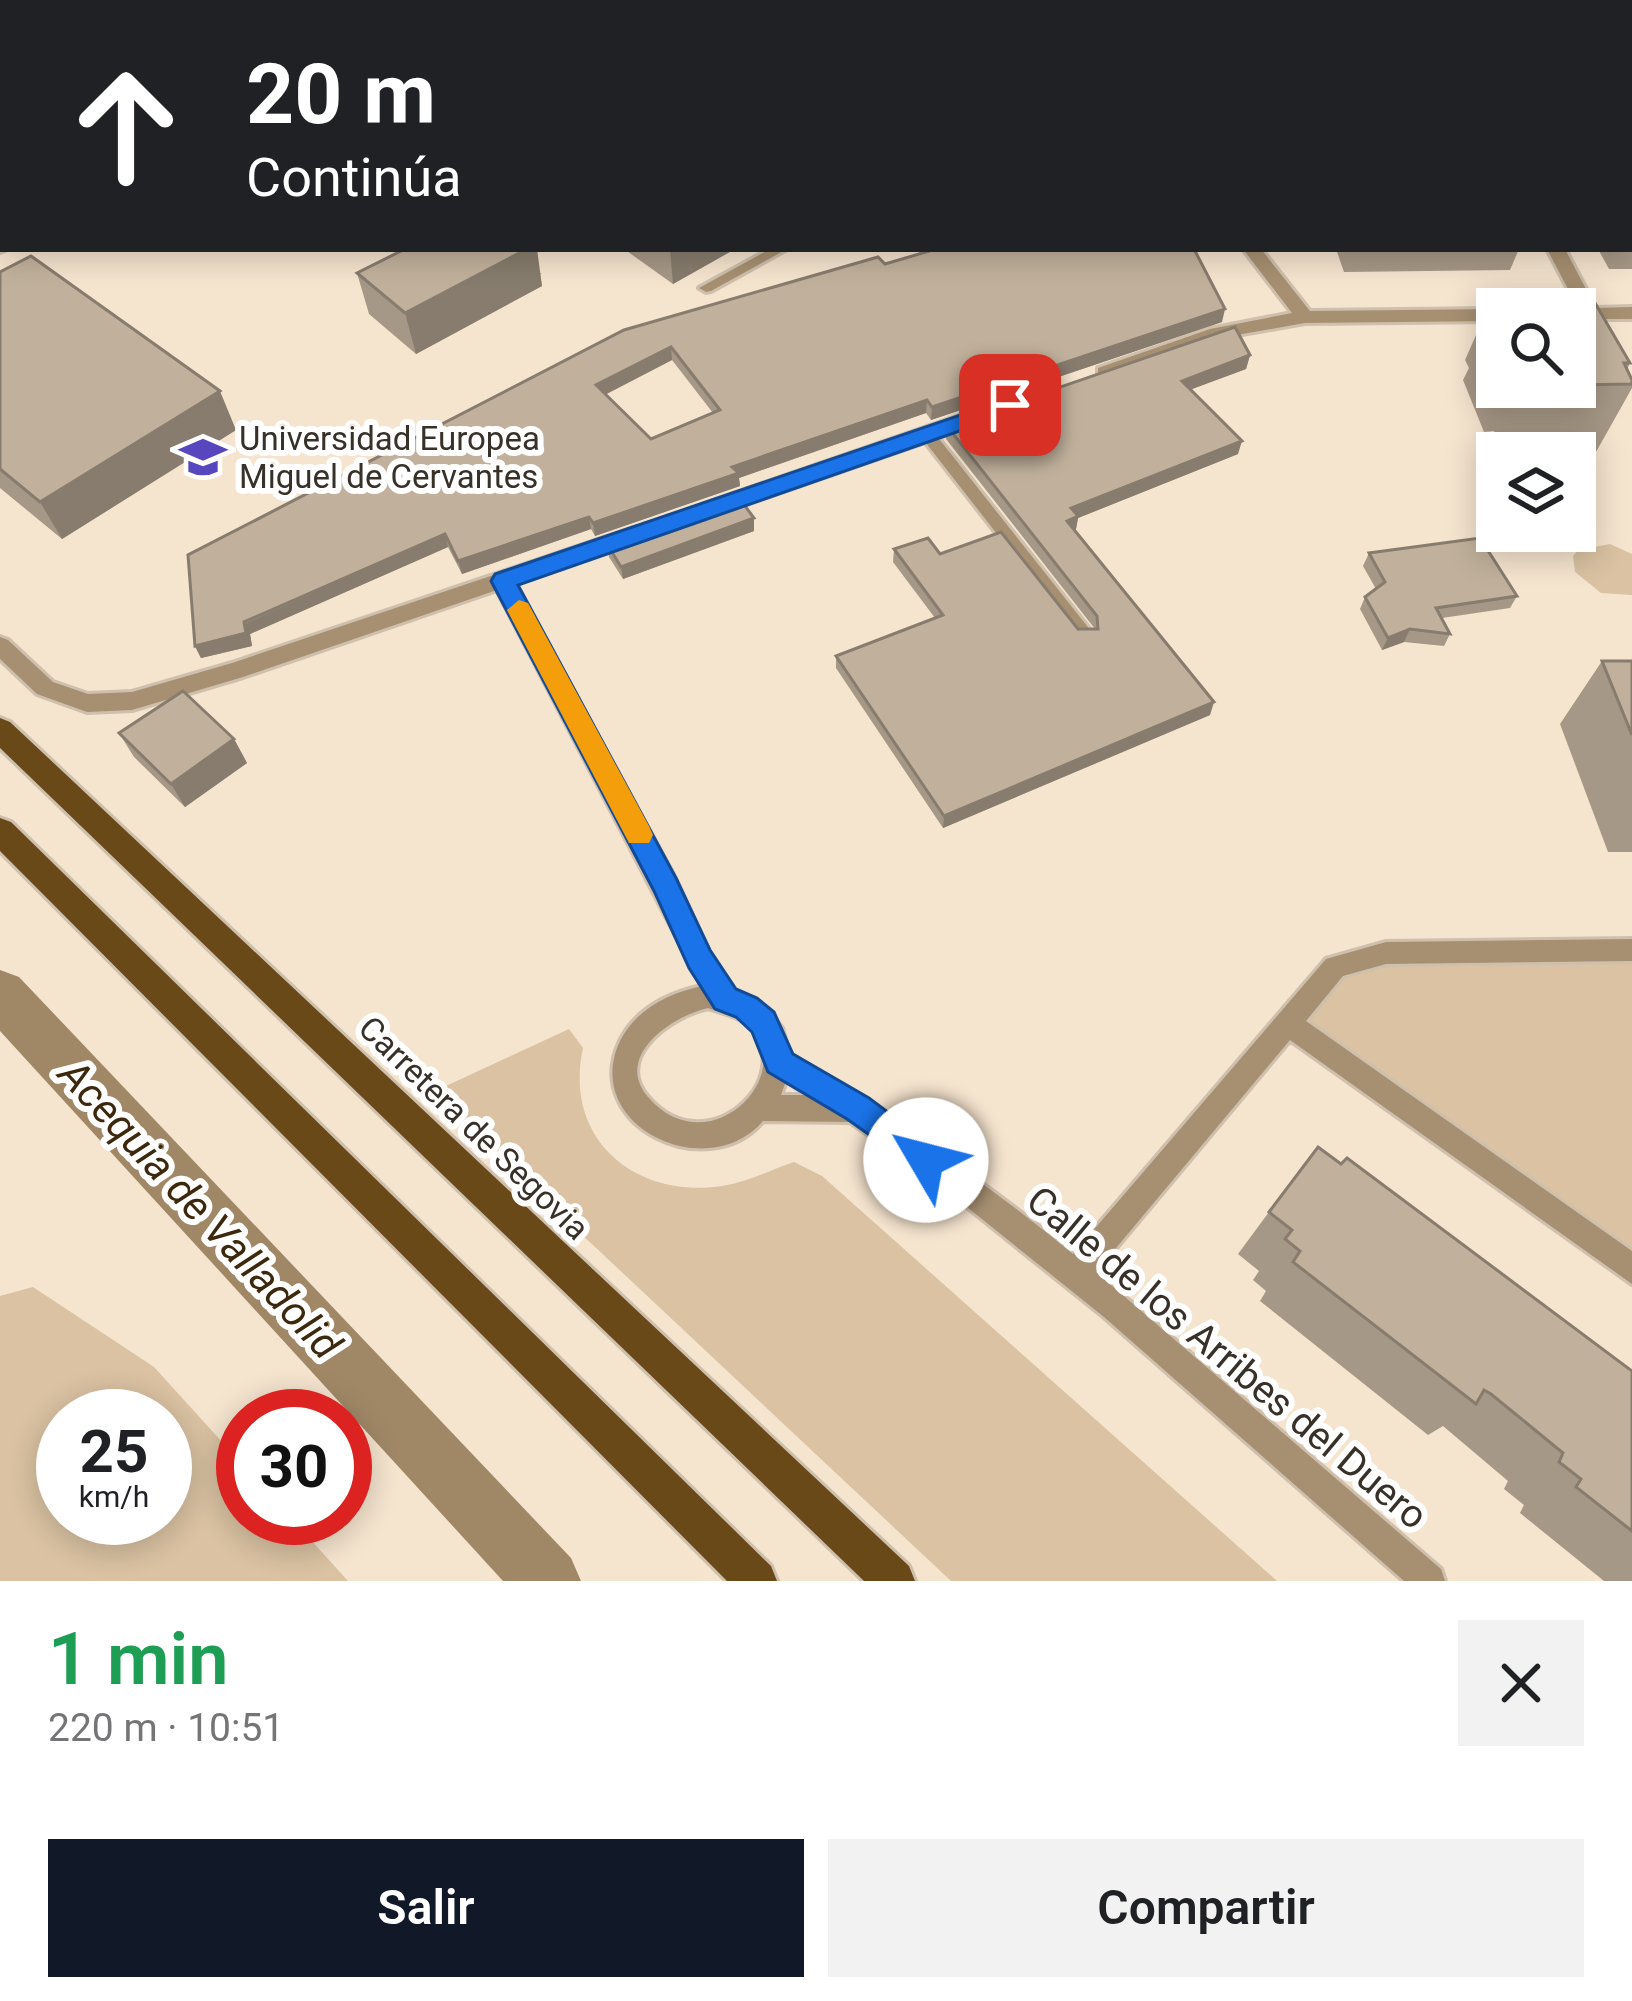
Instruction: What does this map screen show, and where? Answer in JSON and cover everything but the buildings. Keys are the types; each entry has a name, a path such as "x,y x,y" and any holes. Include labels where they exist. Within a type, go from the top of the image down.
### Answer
{"main road":[{"name":"Carretera de Segovia","path":"0,730 894,1581"},
{"path":"0,831 756,1581"}],"street":[{"path":"1254,252 1305,316"},
{"path":"1557,252 1574,288"},
{"path":"1596,319 1632,313"},
{"path":"1083,380 1217,333 1305,316 1476,315"},
{"path":"682,519 994,411"},
{"path":"0,646 45,688 86,703 132,701 659,527"},
{"path":"503,581 666,886 699,959 726,999"},
{"path":"1074,1276 1336,967 1386,953 1632,950"},
{"path":"689,998 699,959"},
{"path":"689,998 726,999 746,1007 775,1040 777,1078 762,1108 741,1126 716,1135 688,1137 663,1129 643,1113 630,1093 626,1068 631,1044 645,1023 665,1007 689,998"},
{"path":"1288,1023 1632,1269"},
{"name":"Calle de los Arribes del Duero","path":"779,1062 858,1109 1074,1276 1429,1581"},
{"path":"762,1108 858,1109"}],"lane":[{"path":"706,288 774,252"},
{"path":"926,434 1085,635"}],"shaded area":[{"path":"1610,544 1632,554 1632,595 1601,593 1575,572 1573,556 1596,552 1596,547"},
{"path":"1632,952 1632,1269 1288,1023 1335,967 1386,953"},
{"path":"569,1029 583,1048 584,1109 595,1135 612,1156 660,1183 690,1187 731,1184 794,1162 822,1176 1277,1581 951,1581 431,1093"},
{"path":"33,1287 154,1367 174,1389 36,1389 36,1545 192,1545 192,1409 216,1435 216,1545 315,1545 348,1581 0,1581 0,1296"}],"waterway":[{"name":"Acequia de Valladolid","path":"0,994 548,1581"}],"slow traffic":[{"path":"519,610 639,835"}],"place":[{"name":"Universidad Europea Miguel de Cervantes","path":"203,457"}],"route":[{"path":"926,1160 858,1109 779,1062 775,1040 763,1022 746,1007 726,999 699,959 666,886 503,581 1010,405"}]}
